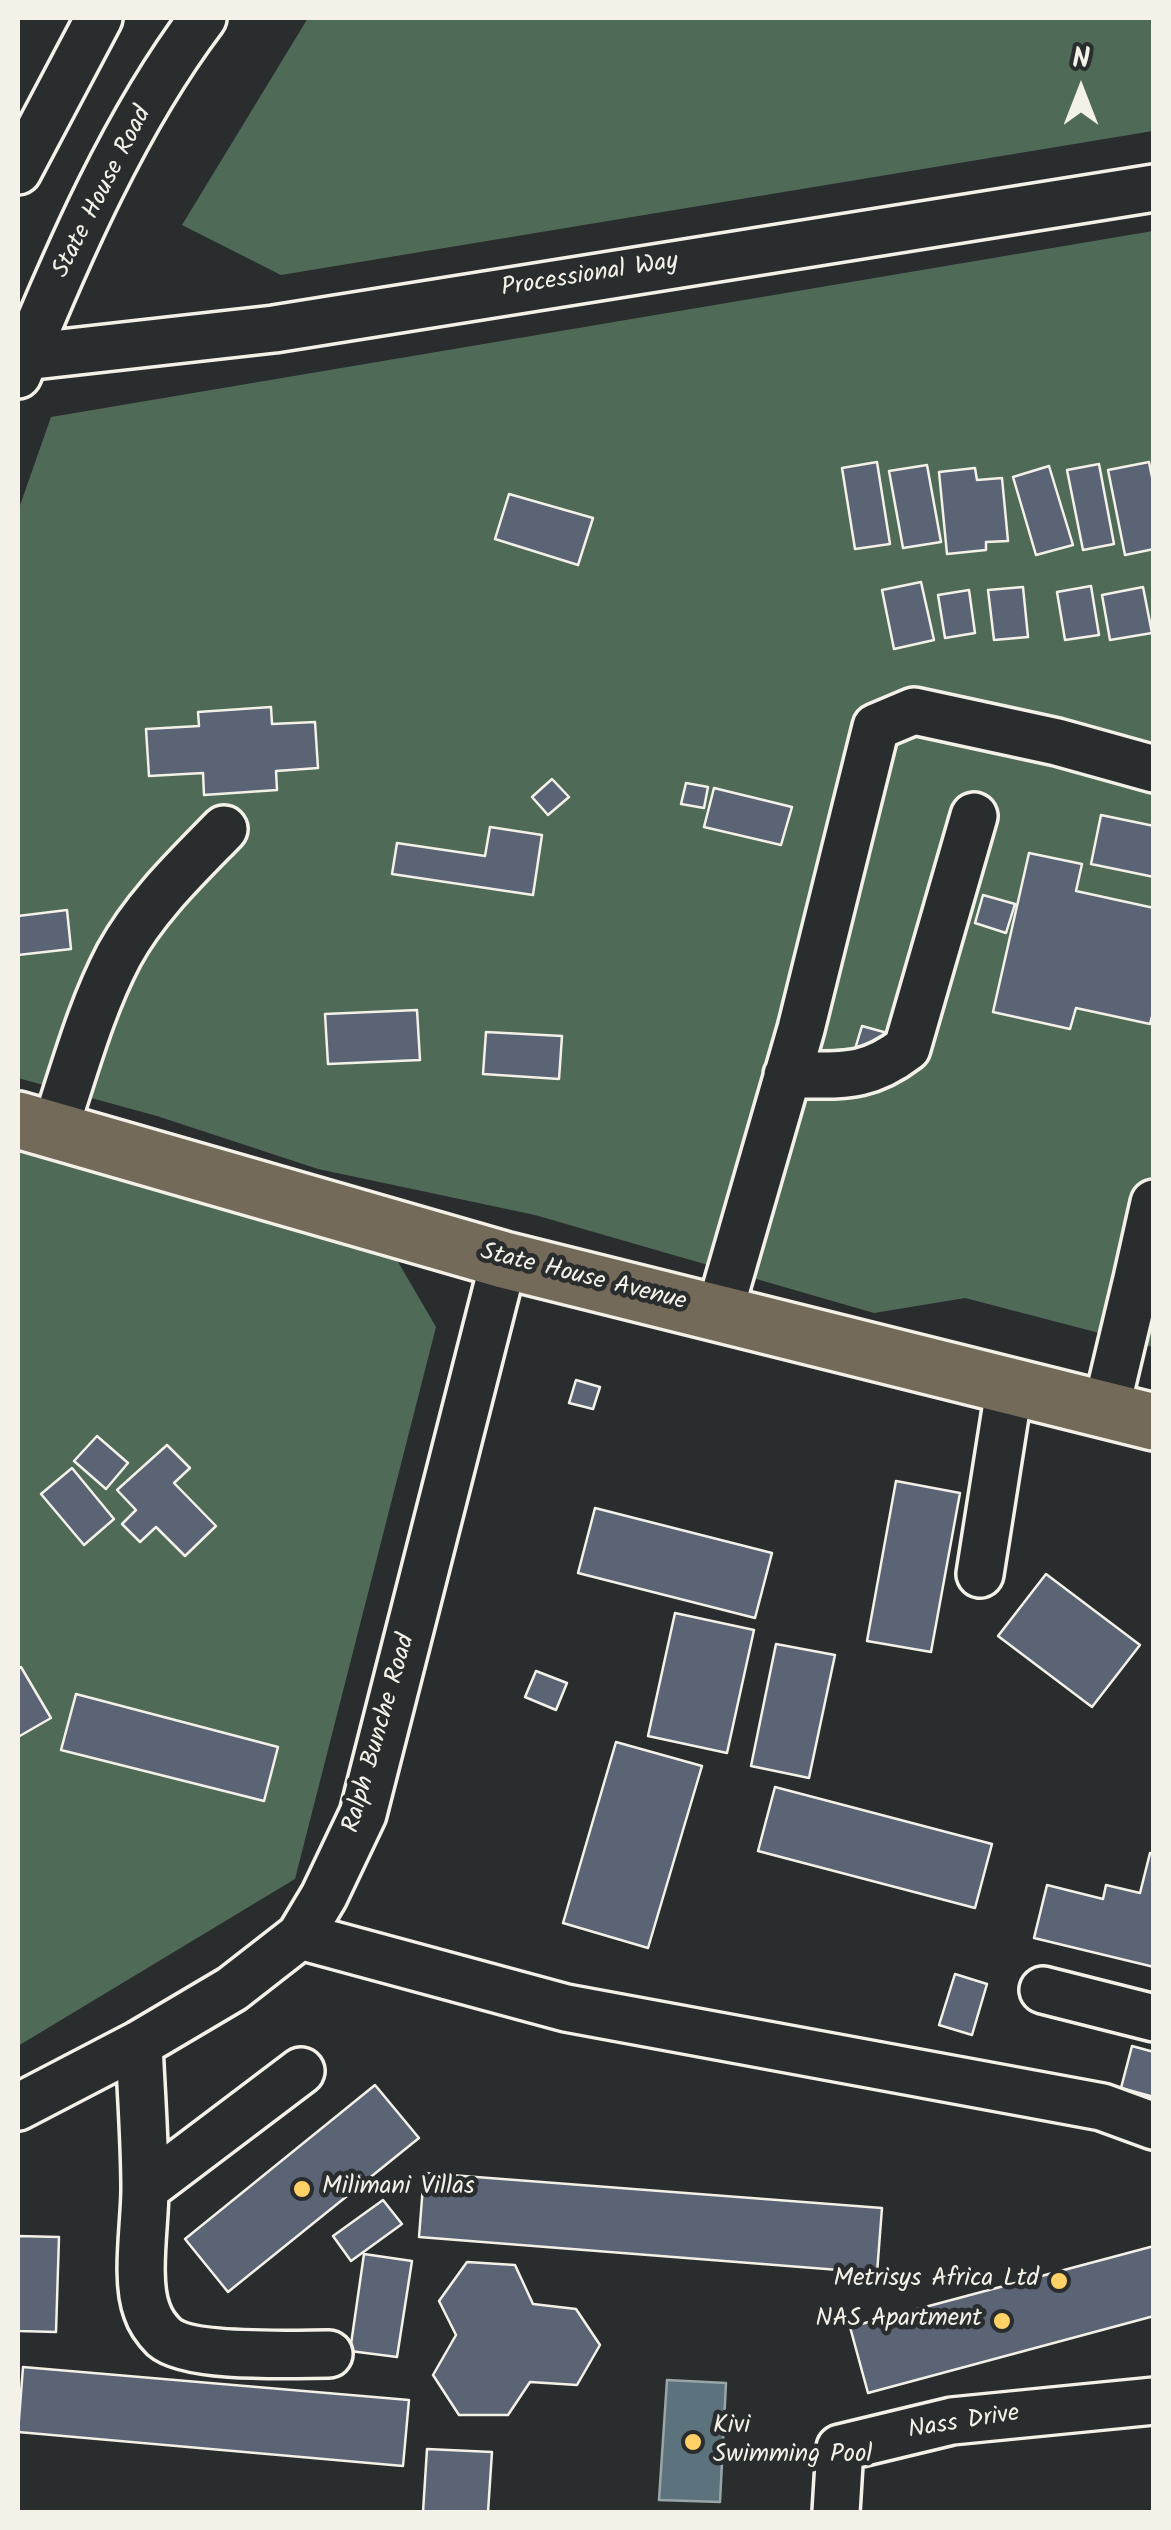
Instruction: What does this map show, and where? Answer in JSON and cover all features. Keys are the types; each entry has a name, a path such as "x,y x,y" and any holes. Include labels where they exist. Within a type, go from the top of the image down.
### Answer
{"main road":[{"name":"State House Avenue","path":"36,1126 504,1260 1130,1416"}],"street":[{"path":"18,171 99,18"},
{"name":"State House Road","path":"21,366 107,178 178,51 204,18"},
{"name":"Processional Way","path":"21,366 274,330 1154,188"},
{"path":"718,1313 787,1075 876,727 914,711 1057,742 1154,769"},
{"path":"787,1075 862,1074 907,1048 974,816"},
{"path":"36,1126 120,953 162,892 224,830"},
{"path":"1130,1416 1154,1203"},
{"name":"Ralph Bunche Road","path":"18,2107 139,2044 232,1989 300,1936 324,1896 363,1814 504,1260"},
{"path":"980,1574 1010,1384"},
{"path":"300,1936 566,2008 1102,2107 1154,2126"},
{"path":"1042,1990 1154,2018"},
{"path":"139,2044 146,2309 165,2338 180,2346 224,2352 329,2354"},
{"path":"145,2189 301,2071"},
{"name":"Nass Drive","path":"836,2512 840,2448 952,2421 1154,2401"}],"green space":[{"path":"308,18 1153,18 1153,131 281,275 182,225"},
{"path":"1153,231 1153,1347 965,1298 874,1313 535,1215 318,1169 157,1116 18,1078 18,511 51,417"},
{"path":"18,1152 394,1255 436,1327 295,1879 18,2046"}],"water":[{"name":"Kivi Swimming Pool","path":"667,2380 726,2383 720,2502 659,2500"}],"building":[{"path":"877,462 890,544 855,549 842,468"},
{"path":"1149,462 1154,487 1154,549 1125,555 1108,470"},
{"path":"1099,464 1114,544 1083,550 1067,470"},
{"path":"927,465 941,542 903,548 889,471"},
{"path":"1049,466 1073,545 1036,555 1013,477"},
{"path":"975,468 977,480 1002,478 1008,541 986,542 986,550 947,554 939,472"},
{"path":"509,494 593,518 578,565 495,539"},
{"path":"921,582 934,640 894,649 882,590"},
{"path":"1091,586 1099,635 1065,640 1057,592"},
{"path":"1023,587 1028,637 994,640 988,590"},
{"path":"1143,587 1152,633 1110,640 1102,595"},
{"path":"969,590 975,633 945,638 938,595"},
{"path":"271,707 272,724 315,722 318,768 276,771 277,790 204,795 203,773 149,776 146,729 199,726 198,712"},
{"path":"552,779 569,797 548,815 532,797"},
{"path":"686,783 708,787 704,808 681,804"},
{"path":"714,788 792,807 781,845 704,827"},
{"path":"1101,815 1154,826 1154,877 1091,864"},
{"path":"490,827 542,835 533,895 392,874 397,843 485,856"},
{"path":"1029,853 1082,864 1076,891 1154,908 1154,1009 1150,1024 1076,1008 1070,1029 993,1012"},
{"path":"983,895 1015,904 1006,933 975,923"},
{"path":"67,910 71,949 18,955 18,916"},
{"path":"417,1010 420,1060 328,1064 325,1014"},
{"path":"862,1026 891,1034 885,1057 855,1049"},
{"path":"486,1032 562,1036 559,1079 483,1074"},
{"path":"576,1380 600,1387 593,1409 569,1403"},
{"path":"97,1436 128,1463 106,1489 74,1461"},
{"path":"167,1445 190,1468 174,1483 216,1526 185,1556 156,1527 140,1542 122,1524 136,1510 117,1490"},
{"path":"72,1468 114,1519 84,1545 41,1494"},
{"path":"896,1481 960,1493 931,1652 867,1641"},
{"path":"595,1508 772,1553 755,1618 578,1573"},
{"path":"1046,1574 1140,1645 1092,1707 998,1636"},
{"path":"675,1613 754,1630 727,1753 648,1736"},
{"path":"776,1644 835,1655 809,1778 751,1766"},
{"path":"21,1667 51,1718 18,1737 18,1669"},
{"path":"536,1671 567,1683 556,1710 525,1697"},
{"path":"76,1694 278,1747 264,1801 61,1750"},
{"path":"616,1742 702,1766 648,1948 563,1923"},
{"path":"775,1787 992,1844 975,1908 758,1851"},
{"path":"1150,1853 1154,1854 1154,1967 1034,1938 1047,1885 1103,1899 1106,1885 1140,1893"},
{"path":"955,1974 987,1984 972,2035 939,2025"},
{"path":"1132,2046 1154,2052 1154,2097 1121,2088"},
{"name":"Milimani Villas","path":"375,2085 419,2138 228,2292 185,2239"},
{"path":"424,2173 882,2208 877,2273 419,2237"},
{"path":"383,2200 402,2224 351,2261 333,2236"},
{"path":"18,2236 59,2237 56,2332 18,2331"},
{"name":"NAS Apartment","path":"1154,2246 1154,2316 868,2393 850,2327"},
{"path":"364,2254 412,2261 397,2357 350,2351"},
{"path":"467,2262 515,2265 533,2304 576,2309 600,2345 577,2385 530,2382 508,2415 459,2415 433,2375 456,2335 439,2301"},
{"path":"23,2367 409,2400 403,2466 18,2432"},
{"path":"427,2449 492,2452 488,2512 423,2512"}],"place":[{"name":"Milimani Villas","path":"302,2189"},
{"name":"Metrisys Africa Ltd","path":"1059,2281"},
{"name":"NAS Apartment","path":"1002,2321"},
{"name":"Kivi Swimming Pool","path":"693,2442"}]}
